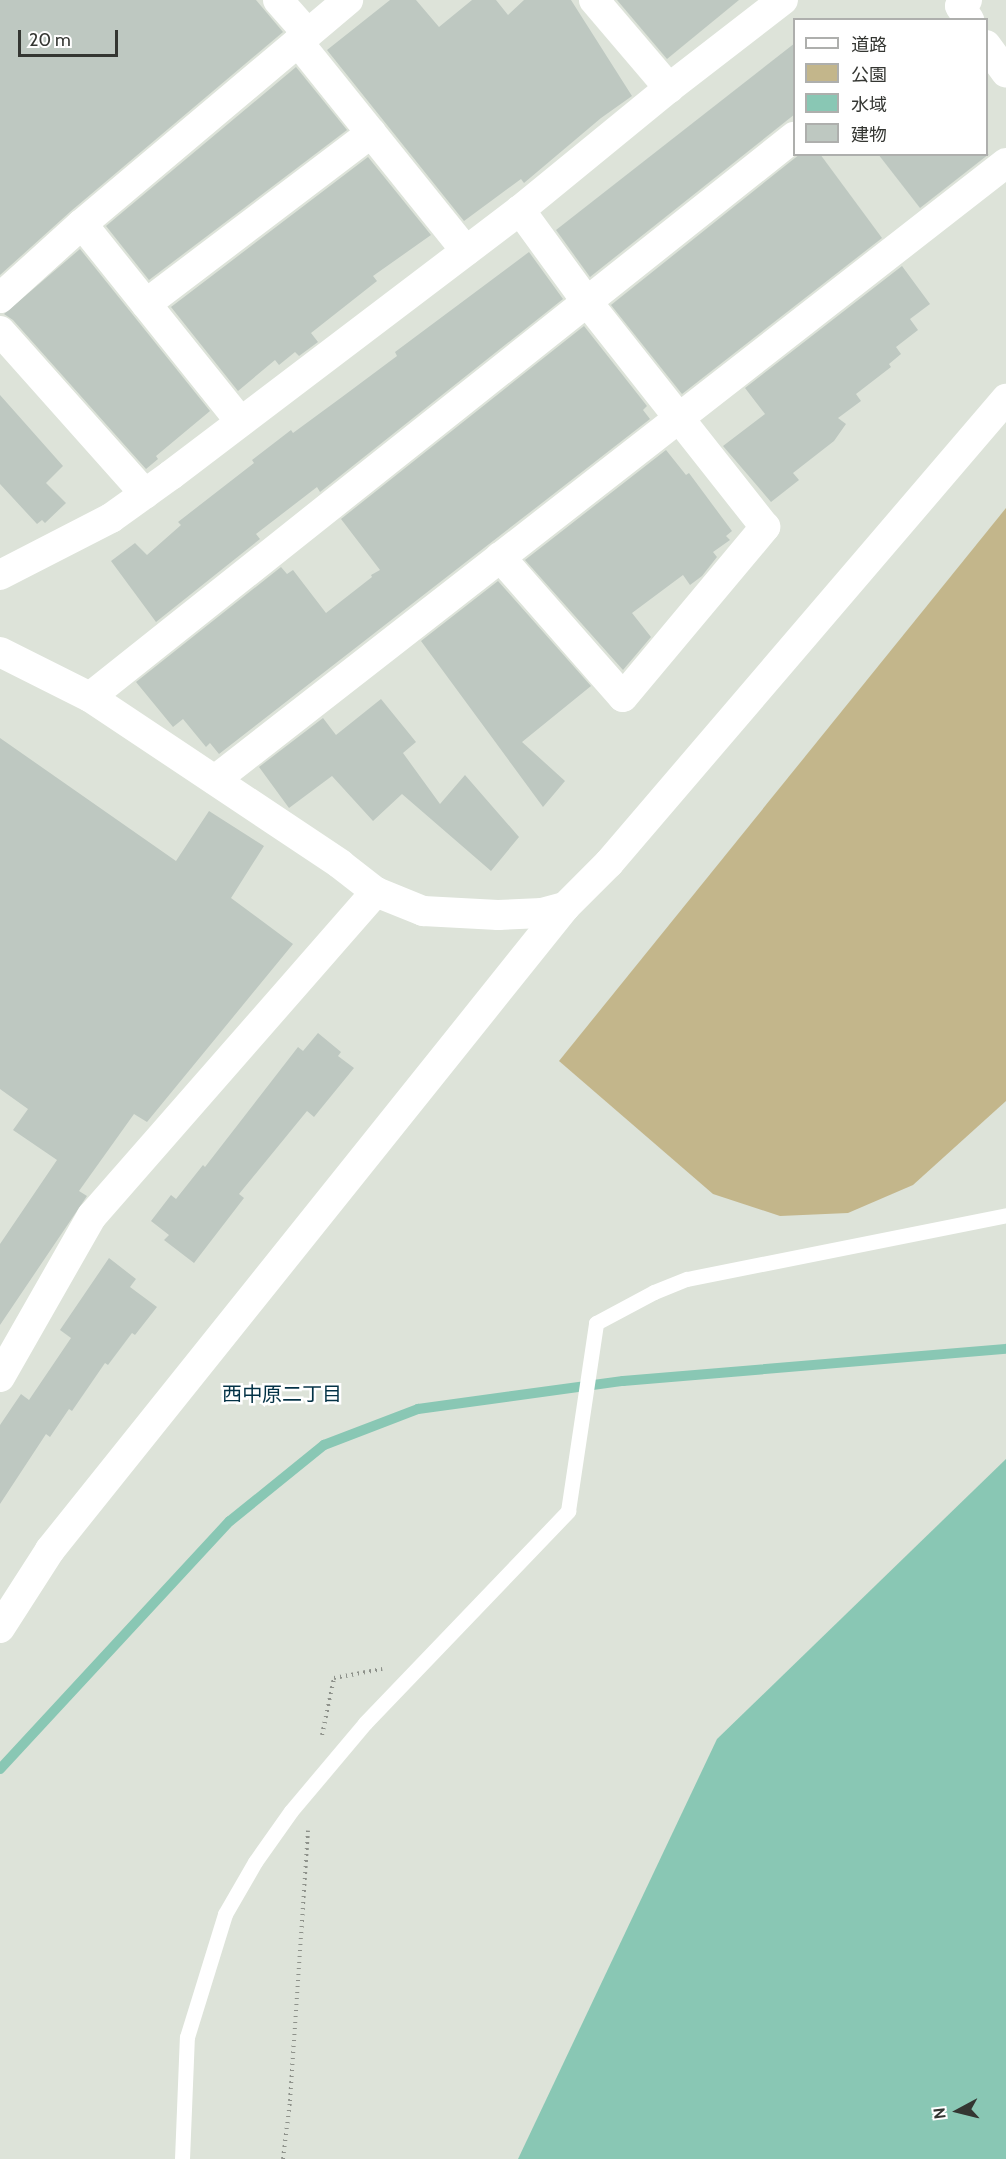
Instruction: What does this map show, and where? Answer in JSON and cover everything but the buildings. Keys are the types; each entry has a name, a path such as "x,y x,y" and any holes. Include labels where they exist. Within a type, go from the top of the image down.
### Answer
{"street":[{"path":"278,0 370,133 465,251"},
{"path":"0,298 82,224 348,0"},
{"path":"594,0 669,88"},
{"path":"0,575 111,518 145,494 520,210 669,88 783,0"},
{"path":"988,46 1006,73"},
{"path":"146,304 370,133"},
{"path":"90,697 793,139"},
{"path":"215,780 1006,163"},
{"path":"500,557 623,697 765,527 587,302 520,210"},
{"path":"82,224 240,421"},
{"path":"0,331 145,494"},
{"path":"0,1628 50,1550 565,907 609,863 1006,399"},
{"path":"0,652 90,697 340,864 376,892 423,911 498,915 542,913 565,907"},
{"path":"0,1377 92,1216 376,892"}],"lane":[{"path":"182,2159 187,2037 225,1914 255,1862 291,1811 365,1723 568,1511 597,1323 654,1292 687,1279 1006,1215"}],"path":[{"path":"320,1744 334,1678 425,1661"},
{"path":"283,2159 290,2101 309,1823"}],"green space":[{"path":"1006,508 1006,1101 913,1185 848,1213 780,1216 713,1194 559,1061"}],"water":[{"path":"1006,1459 1006,2159 518,2159 717,1739"}],"waterway":[{"path":"0,1769 230,1521 324,1445 418,1409 623,1381 1006,1349"}],"district":[{"name":"西中原二丁目","path":"282,1394"}]}
